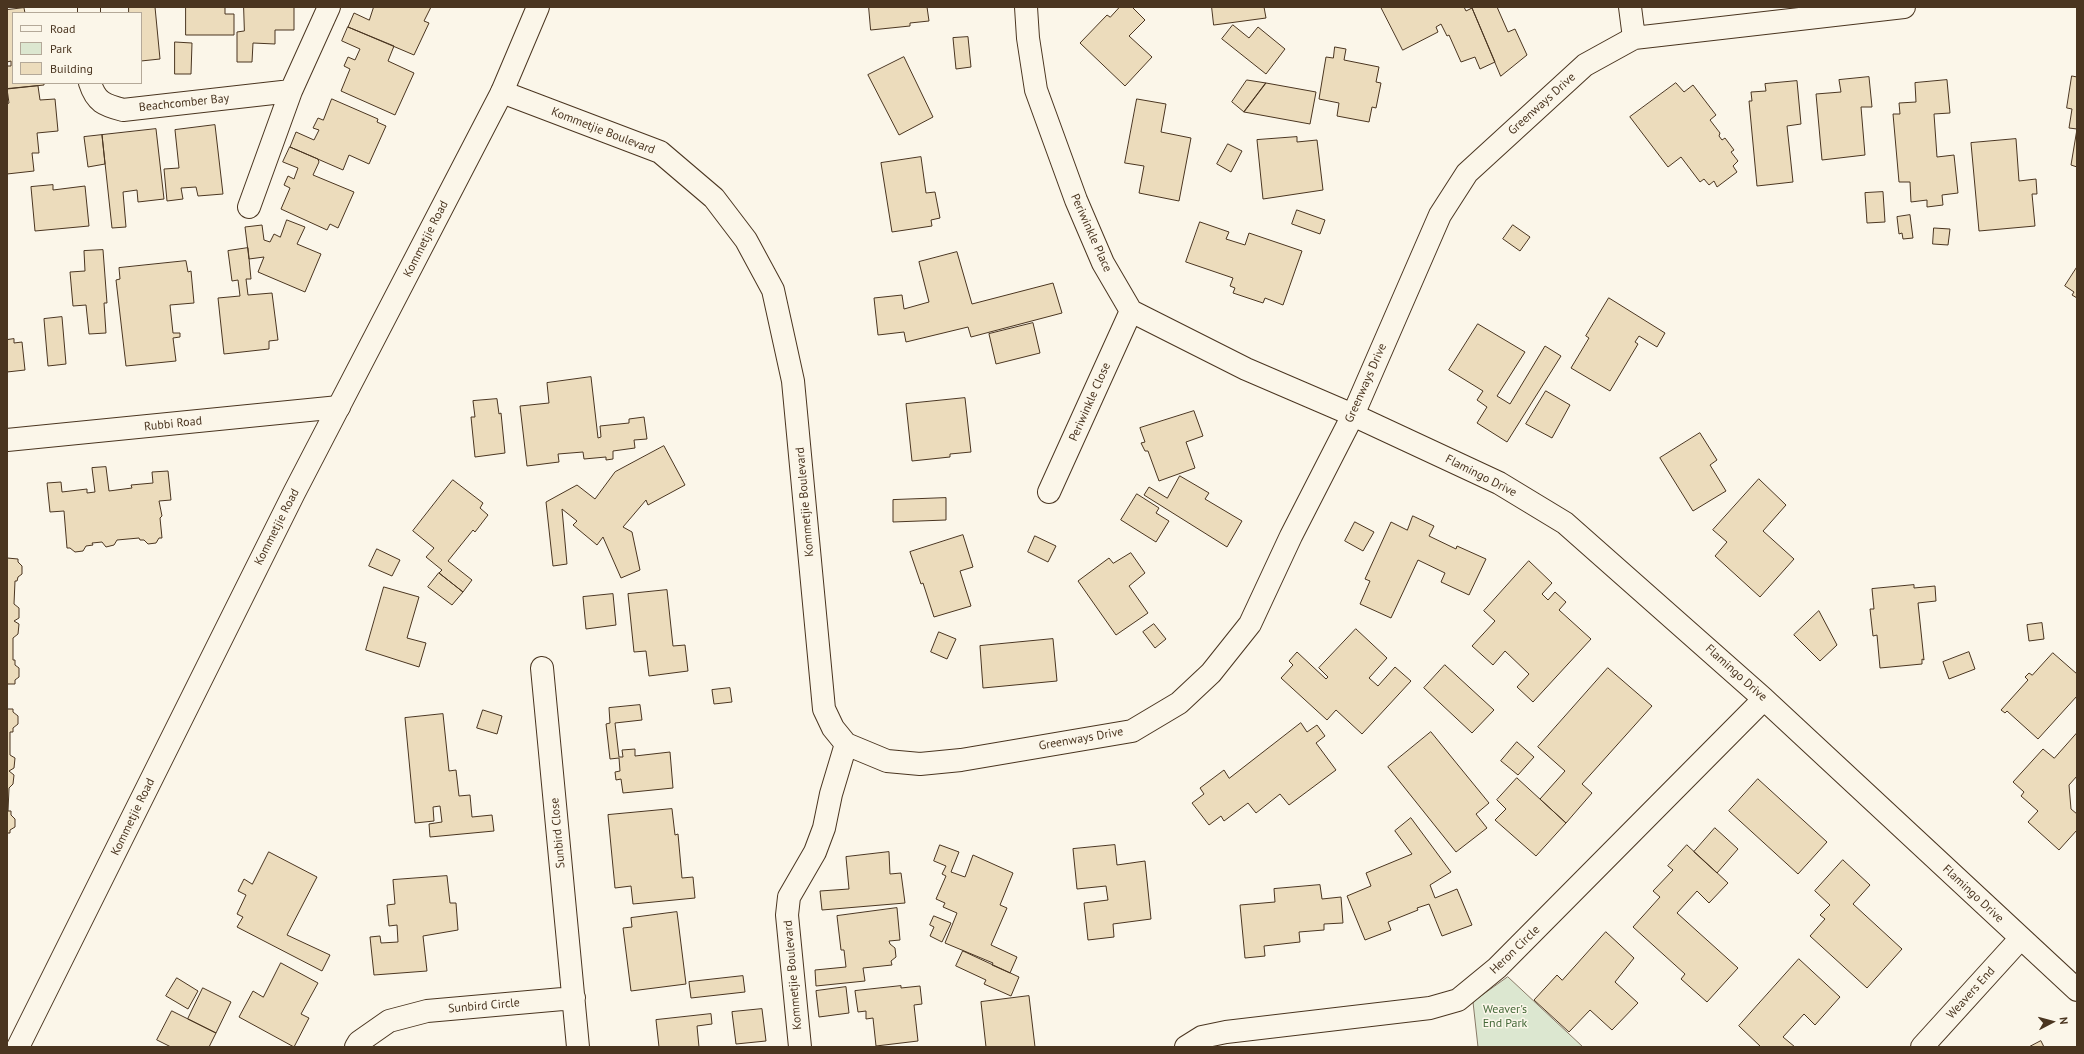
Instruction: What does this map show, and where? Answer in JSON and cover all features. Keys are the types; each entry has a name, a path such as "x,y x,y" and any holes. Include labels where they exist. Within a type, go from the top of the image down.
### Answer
{"street":[{"path":"250,206 291,91 329,7"},
{"name":"Kommetjie Road","path":"18,1047 294,493 502,92 538,7"},
{"name":"Periwinkle Place","path":"1026,7 1028,38 1036,90 1082,214 1103,263 1131,311"},
{"path":"1630,7 1634,38"},
{"name":"Greenways Drive","path":"846,744 887,761 920,764 961,760 1132,730 1179,703 1211,673 1250,624 1291,536 1353,415 1440,215 1467,173 1585,65 1634,38 1904,7"},
{"name":"Beachcomber Bay","path":"90,84 94,96 106,106 123,110 291,91"},
{"name":"Kommetjie Boulevard","path":"502,92 660,152 714,198 746,240 773,290 793,381 824,709 833,728 846,744 831,794 824,828 815,852 789,897 787,915 800,1047"},
{"path":"1131,311 1246,369 1353,415"},
{"name":"Periwinkle Close","path":"1049,492 1131,311"},
{"name":"Rubbi Road","path":"7,440 339,407"},
{"name":"Flamingo Drive","path":"1353,415 1498,483 1565,523 1764,698 2077,990"},
{"name":"Sunbird Close","path":"542,668 574,998"},
{"name":"Heron Circle","path":"1186,1047 1202,1036 1430,1008 1458,1000 1497,968 1764,698"},
{"name":"Weavers End","path":"1922,1047 2021,938"},
{"path":"574,998 578,1047"},
{"name":"Sunbird Circle","path":"356,1047 359,1042 389,1021 427,1012 574,998"}],"green space":[{"name":"Weaver's End Park","path":"1508,977 1583,1047 1478,1047 1473,1002"}],"building":[{"path":"129,7 155,7 160,59 142,61 142,12 129,12"},
{"path":"186,7 225,7 225,14 234,14 234,35 186,35"},
{"path":"244,7 294,7 294,30 275,30 275,44 253,43 252,62 237,62 237,32 244,31"},
{"path":"374,7 431,7 424,21 429,23 414,55 348,27 354,13 369,20"},
{"path":"869,7 927,7 929,21 910,23 910,26 871,30"},
{"path":"1120,7 1132,7 1145,20 1129,36 1152,57 1125,86 1080,43 1107,15 1110,17"},
{"path":"1212,7 1264,7 1266,18 1214,25"},
{"path":"1381,7 1464,7 1466,11 1472,8 1495,62 1480,69 1475,57 1461,62 1449,35 1447,36 1441,24 1436,27 1438,32 1403,50"},
{"path":"1472,7 1497,7 1508,32 1515,29 1527,55 1501,76"},
{"path":"24,8 25,12 12,12 12,84 44,85 7,89 7,66 11,66 11,61 7,62 7,10"},
{"path":"1233,25 1249,38 1258,27 1285,49 1266,74 1222,39"},
{"path":"348,27 394,46 388,61 414,73 395,115 341,91 350,69 344,66 348,57 355,60 360,49 342,41"},
{"path":"968,37 971,67 956,69 953,38"},
{"path":"175,42 192,43 191,74 175,74"},
{"path":"1335,47 1346,49 1344,60 1379,67 1376,82 1381,83 1376,108 1372,107 1369,122 1337,116 1339,103 1319,99 1326,57 1333,58"},
{"path":"904,57 933,117 899,135 868,75"},
{"path":"2072,76 2077,77 2077,129 2069,128 2072,109 2067,108"},
{"path":"1869,77 1872,107 1861,107 1865,155 1822,160 1816,94 1841,92 1839,80"},
{"path":"1247,80 1266,83 1244,112 1232,102"},
{"path":"1947,80 1950,113 1934,114 1937,157 1954,155 1958,193 1942,195 1943,205 1927,207 1927,200 1911,202 1910,182 1899,182 1893,114 1900,114 1899,103 1916,102 1915,83"},
{"path":"1797,81 1801,124 1787,126 1793,182 1757,186 1749,101 1752,101 1751,92 1766,91 1765,84"},
{"path":"1266,83 1316,92 1310,124 1244,112"},
{"path":"1676,83 1684,92 1693,85 1716,115 1710,120 1720,133 1719,136 1722,140 1725,138 1734,150 1731,152 1738,161 1733,166 1737,172 1717,187 1714,181 1709,185 1704,179 1700,182 1681,157 1668,167 1630,117"},
{"path":"38,86 40,100 55,99 58,131 37,133 39,153 32,153 34,171 7,174 7,104 9,103 7,89"},
{"path":"332,99 378,119 377,122 386,126 369,164 349,155 343,170 290,147 296,132 314,140 319,130 313,128 318,118 323,120"},
{"path":"1137,99 1166,104 1161,132 1191,138 1179,201 1139,193 1144,166 1125,163"},
{"path":"215,125 223,194 198,196 196,187 181,188 183,199 167,201 164,169 179,168 175,130"},
{"path":"156,129 164,199 138,202 137,190 123,192 126,227 112,228 102,135"},
{"path":"2077,129 2077,167 2071,165"},
{"path":"102,135 105,164 88,167 84,137"},
{"path":"1297,137 1297,142 1317,140 1323,190 1263,199 1257,140"},
{"path":"2016,139 2019,181 2036,179 2037,194 2032,194 2035,226 1979,231 1971,143"},
{"path":"1228,144 1242,151 1231,172 1217,164"},
{"path":"290,147 318,159 319,162 313,175 354,192 338,228 330,224 327,230 281,209 290,188 284,185 288,176 294,179 298,168 283,162"},
{"path":"921,157 926,193 935,192 940,218 931,220 932,226 892,232 881,163"},
{"path":"53,185 53,190 85,186 89,226 35,231 31,187"},
{"path":"1883,192 1885,222 1867,223 1865,193"},
{"path":"1297,210 1325,220 1320,234 1292,224"},
{"path":"1910,215 1913,238 1903,239 1902,233 1899,234 1897,217"},
{"path":"287,220 305,227 297,244 321,254 305,292 258,272 264,257 249,259 245,227 262,225 264,240 270,242 274,234 280,237"},
{"path":"1200,222 1229,232 1226,239 1245,245 1249,233 1302,251 1283,305 1265,298 1263,303 1233,293 1235,288 1230,286 1233,278 1186,262"},
{"path":"1513,225 1530,237 1520,251 1503,239"},
{"path":"1934,228 1950,229 1948,245 1933,244"},
{"path":"248,248 251,279 246,279 248,295 272,293 278,340 269,341 269,349 224,354 218,298 240,296 238,280 232,281 228,251"},
{"path":"103,250 107,303 104,303 106,333 89,334 86,305 73,306 70,272 85,271 84,251"},
{"path":"957,252 972,304 1053,283 1062,313 971,337 968,327 906,342 904,332 878,335 874,298 902,295 904,309 929,302 919,262"},
{"path":"186,261 188,272 191,271 194,303 170,305 173,333 180,333 180,337 173,338 176,361 126,366 116,280 120,279 119,268"},
{"path":"2077,267 2077,298 2072,295 2074,292 2065,286"},
{"path":"1609,298 1665,333 1657,347 1639,336 1635,342 1638,344 1610,391 1571,368 1589,338 1586,336"},
{"path":"62,317 66,364 48,366 44,319"},
{"path":"1033,323 1040,353 996,364 989,334"},
{"path":"1478,324 1525,352 1497,396 1510,404 1545,346 1561,356 1507,442 1477,423 1487,407 1477,400 1483,391 1449,370"},
{"path":"14,339 14,343 22,342 25,370 7,372 7,340"},
{"path":"591,377 598,438 601,437 600,426 629,423 629,419 644,417 647,439 634,440 635,448 613,451 613,459 606,460 606,457 584,459 583,452 558,454 559,462 527,466 520,406 549,403 547,383"},
{"path":"1546,391 1570,405 1552,438 1526,424"},
{"path":"965,398 971,452 950,454 950,457 912,461 906,404"},
{"path":"497,399 499,414 501,413 505,453 475,457 471,417 475,417 473,401"},
{"path":"1194,411 1203,436 1186,442 1195,468 1159,481 1148,451 1145,451 1141,443 1145,442 1140,428"},
{"path":"1700,433 1717,460 1710,465 1726,491 1693,511 1660,458"},
{"path":"664,446 685,485 648,505 646,500 623,527 632,532 640,570 621,578 603,537 597,545 573,525 577,521 562,509 567,564 553,566 546,502 577,485 595,499 615,472"},
{"path":"106,467 109,491 132,488 131,485 153,483 152,472 168,471 171,500 159,501 162,516 160,518 162,538 159,538 156,543 148,544 139,538 117,540 114,545 106,547 102,542 92,543 93,545 86,546 83,551 75,552 70,548 67,548 64,511 50,512 47,483 61,482 62,492 87,489 87,493 95,492 92,468"},
{"path":"1180,476 1209,493 1205,499 1242,521 1227,547 1144,495 1149,487 1167,498"},
{"path":"1759,479 1786,505 1763,531 1794,559 1760,597 1715,556 1727,542 1713,530"},
{"path":"453,480 483,503 480,508 488,515 475,532 473,530 448,561 472,580 463,592 439,573 442,570 426,557 434,548 413,531"},
{"path":"1137,494 1159,508 1156,513 1169,521 1156,542 1121,520"},
{"path":"946,498 946,520 893,522 893,500"},
{"path":"1413,516 1434,526 1429,536 1456,549 1457,546 1486,559 1469,595 1441,582 1445,573 1418,560 1391,618 1360,604 1370,581 1365,579 1391,522 1407,530"},
{"path":"1355,522 1374,532 1363,551 1345,541"},
{"path":"963,535 973,567 960,571 971,606 934,617 923,583 921,584 910,552"},
{"path":"1035,536 1056,546 1048,562 1028,552"},
{"path":"377,549 400,560 392,576 369,566"},
{"path":"1131,553 1145,573 1129,586 1148,613 1116,635 1078,581 1109,558 1113,563"},
{"path":"7,558 18,559 18,562 22,566 22,574 18,577 17,581 15,581 14,604 19,608 19,618 14,621 19,624 18,634 13,638 13,660 15,660 15,665 19,668 19,677 15,680 15,684 7,684"},
{"path":"1529,561 1552,583 1542,594 1548,600 1555,592 1566,602 1559,610 1591,639 1533,702 1517,687 1529,674 1505,651 1493,665 1472,646 1495,621 1484,611"},
{"path":"439,573 463,592 452,605 428,587"},
{"path":"1914,585 1914,588 1935,586 1936,601 1918,603 1924,660 1922,659 1922,664 1880,668 1877,635 1873,636 1870,609 1874,609 1872,589"},
{"path":"384,587 419,597 407,638 426,643 419,667 366,650"},
{"path":"667,590 673,646 685,645 688,671 649,676 646,651 634,652 628,594"},
{"path":"613,594 616,625 586,629 583,597"},
{"path":"1819,611 1837,645 1820,661 1794,635"},
{"path":"2042,623 2044,639 2029,641 2027,625"},
{"path":"1154,624 1166,639 1155,648 1143,632"},
{"path":"1356,629 1387,658 1369,678 1378,686 1395,667 1411,681 1362,734 1336,710 1327,720 1281,678 1293,665 1289,661 1297,652 1326,679 1328,677 1319,668"},
{"path":"939,632 956,639 947,659 931,652"},
{"path":"1053,639 1057,681 983,688 980,646"},
{"path":"1969,652 1975,669 1949,679 1943,662"},
{"path":"2053,653 2077,674 2077,696 2038,739 2007,711 2005,713 2001,710 2028,680 2025,677 2029,673 2032,675"},
{"path":"1445,665 1494,710 1472,733 1424,688"},
{"path":"1608,668 1652,706 1582,784 1592,793 1566,823 1540,799 1565,771 1538,747"},
{"path":"730,688 732,702 714,704 712,690"},
{"path":"640,705 642,720 615,723 619,757 623,757 622,750 635,749 635,756 670,752 673,788 623,793 621,779 616,780 615,772 620,771 619,758 610,759 606,724 610,723 609,708"},
{"path":"7,709 13,709 13,712 18,716 18,724 13,728 13,732 10,732 10,755 15,758 14,768 9,771 14,775 13,784 9,788 8,811 11,811 11,815 15,819 15,827 10,830 10,833 7,833"},
{"path":"483,710 502,716 497,734 477,728"},
{"path":"443,714 449,771 456,770 459,796 470,795 472,817 492,815 494,831 430,837 429,824 442,822 440,806 433,807 434,821 415,823 405,718"},
{"path":"1301,723 1307,732 1317,725 1325,736 1316,743 1336,770 1289,805 1280,794 1256,813 1248,803 1224,821 1221,816 1209,825 1192,803 1204,794 1200,788 1224,770 1229,778"},
{"path":"1431,732 1489,803 1476,814 1487,828 1456,852 1388,767"},
{"path":"2077,733 2077,776 2069,785 2071,809 2077,814 2077,830 2059,850 2028,822 2038,811 2021,796 2024,792 2013,782 2043,749 2054,758"},
{"path":"1517,742 1534,757 1518,775 1501,761"},
{"path":"1517,778 1566,823 1536,856 1495,820 1506,809 1497,800"},
{"path":"1758,779 1827,842 1798,874 1729,811"},
{"path":"672,809 675,835 678,834 682,878 693,877 695,898 633,904 631,886 615,888 608,815"},
{"path":"1411,818 1451,872 1430,885 1435,898 1457,889 1472,925 1442,936 1429,904 1388,922 1391,930 1365,940 1347,896 1371,886 1366,873 1412,854 1395,831"},
{"path":"1715,828 1738,849 1717,873 1694,852"},
{"path":"940,845 959,852 951,872 965,877 973,855 1013,873 1000,905 1007,908 991,945 1017,957 1010,973 992,965 993,963 945,943 957,913 943,907 945,903 936,899 946,876 942,874 946,866 934,861"},
{"path":"1115,845 1117,865 1145,861 1151,919 1113,924 1114,937 1088,940 1084,903 1108,900 1106,886 1077,889 1073,849"},
{"path":"1687,845 1728,883 1709,903 1697,891 1677,913 1738,968 1707,1002 1681,979 1685,974 1633,927 1660,897 1653,891 1673,870 1668,866"},
{"path":"269,852 317,877 287,935 330,955 322,971 237,927 243,917 237,914 246,895 238,891 244,879 252,884"},
{"path":"889,852 890,874 901,873 905,903 822,910 820,891 849,889 846,857"},
{"path":"1843,860 1870,885 1853,904 1902,949 1867,988 1810,936 1825,919 1820,915 1830,905 1815,891"},
{"path":"447,876 450,903 456,903 458,930 423,936 427,971 374,975 370,937 380,936 381,943 398,942 397,925 389,926 387,905 395,904 393,880"},
{"path":"1320,885 1322,899 1341,897 1343,923 1324,924 1324,930 1299,932 1300,942 1264,946 1265,956 1245,958 1240,905 1275,902 1274,889"},
{"path":"897,908 900,940 889,941 895,948 896,957 891,961 892,965 863,968 865,981 816,986 815,970 846,967 844,950 841,950 837,916"},
{"path":"677,912 686,984 631,991 623,928 632,927 631,918"},
{"path":"934,916 951,923 942,942 930,936 934,927 930,925"},
{"path":"1606,932 1634,958 1615,982 1638,1003 1612,1030 1590,1010 1569,1032 1534,1000 1557,975 1562,980"},
{"path":"963,951 1019,977 1011,996 984,984 986,980 956,966"},
{"path":"1799,959 1840,997 1815,1025 1804,1014 1783,1037 1795,1047 1761,1047 1739,1026"},
{"path":"281,963 318,983 301,1014 309,1018 294,1047 239,1017 253,991 263,997"},
{"path":"743,976 745,992 691,998 689,982"},
{"path":"177,978 198,991 188,1009 166,996"},
{"path":"901,986 901,988 920,986 922,1004 914,1005 918,1041 876,1046 873,1018 866,1019 866,1011 858,1012 855,991"},
{"path":"846,987 849,1013 819,1017 816,991"},
{"path":"203,988 231,1002 216,1033 188,1019"},
{"path":"1029,996 1035,1047 986,1047 981,1002"},
{"path":"762,1009 766,1041 736,1044 732,1012"},
{"path":"172,1011 216,1033 209,1047 171,1047 157,1040"},
{"path":"711,1014 712,1024 697,1026 699,1047 659,1047 656,1020"},
{"path":"2041,1041 2044,1047 2029,1047"}]}
